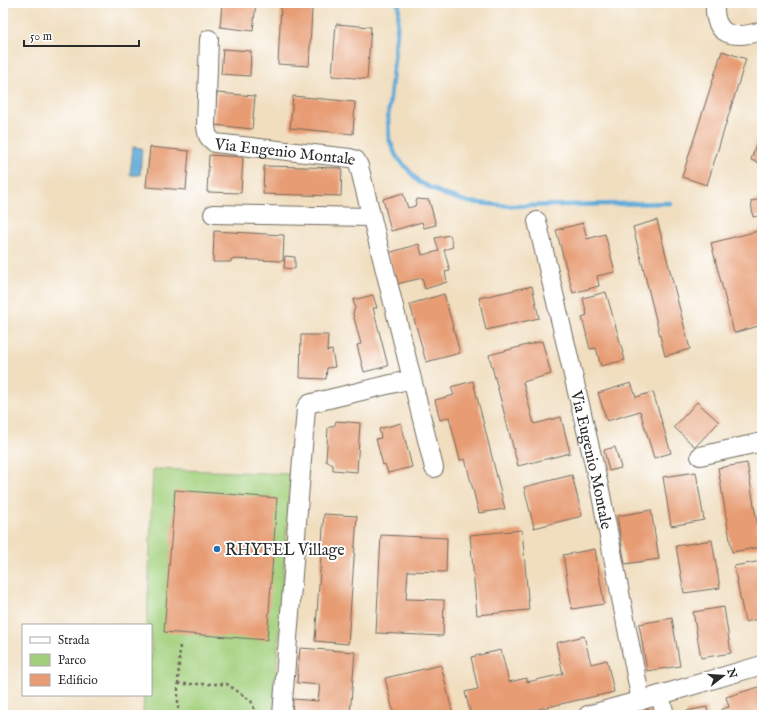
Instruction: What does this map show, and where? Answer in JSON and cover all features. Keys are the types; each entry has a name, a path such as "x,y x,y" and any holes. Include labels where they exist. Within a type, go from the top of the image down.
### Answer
{"street":[{"path":"715,3 716,18 722,30 730,35 740,36 762,31"},
{"name":"Via Eugenio Montale","path":"209,40 206,126 207,134 214,143 350,158 356,160 359,166 434,468"},
{"path":"213,214 371,217"},
{"name":"Via Eugenio Montale","path":"537,221 600,490 640,701"},
{"path":"282,715 306,408 312,403 412,379"},
{"path":"700,456 762,442"},
{"path":"588,715 762,665"},
{"path":"660,695 665,715"}],"path":[{"path":"178,715 180,643"},
{"path":"178,684 227,684 251,701 255,715"}],"green space":[{"name":"RHYFEL Village","path":"153,469 291,474 273,715 143,715 144,696 152,696 152,624 147,624"}],"water":[{"path":"133,147 142,148 140,175 130,175"}],"building":[{"path":"222,3 256,3 253,31 220,27"},
{"path":"281,6 312,9 309,66 278,64"},
{"path":"336,24 371,27 367,79 332,76"},
{"path":"223,49 251,51 250,76 221,74"},
{"path":"722,51 746,59 707,185 682,177"},
{"path":"217,93 255,96 252,129 214,125"},
{"path":"293,96 355,102 353,134 290,128"},
{"path":"762,125 762,164 751,160"},
{"path":"150,147 189,151 186,190 146,187"},
{"path":"209,155 243,157 241,193 207,192"},
{"path":"264,166 342,168 341,196 263,194"},
{"path":"403,193 408,208 415,206 417,199 429,200 436,225 424,228 422,222 391,231 383,199"},
{"path":"762,199 762,215 753,217 751,201"},
{"path":"657,220 690,349 665,356 633,227"},
{"path":"583,223 587,239 605,234 615,272 597,276 599,286 573,293 556,230"},
{"path":"762,230 762,325 734,333 711,243"},
{"path":"214,231 284,235 283,261 231,259 231,262 213,262"},
{"path":"450,235 453,247 444,250 450,271 445,272 447,282 425,289 422,278 397,284 388,253 419,244 422,255 439,251 435,238"},
{"path":"285,256 295,257 295,269 284,268"},
{"path":"532,286 539,318 486,330 479,298"},
{"path":"606,292 625,360 601,366 596,348 590,349 582,317 587,315 583,298"},
{"path":"444,294 460,353 426,362 410,304"},
{"path":"373,295 377,308 373,308 388,366 364,372 357,345 361,344 353,314 355,307 353,300"},
{"path":"301,335 328,335 327,351 332,350 335,367 327,368 326,379 300,378"},
{"path":"542,341 551,374 523,382 534,424 561,417 570,453 518,466 489,355"},
{"path":"473,381 505,509 479,513 465,459 460,460 449,417 440,420 435,400 454,395 451,387"},
{"path":"631,383 636,397 653,392 671,453 654,458 640,411 607,421 598,393"},
{"path":"697,402 719,422 695,447 674,427"},
{"path":"336,421 360,423 357,472 333,470 333,465 326,461 328,428 335,425"},
{"path":"401,423 412,467 388,473 385,464 383,465 376,439 381,438 379,429"},
{"path":"615,447 621,468 609,471 604,450"},
{"path":"747,463 761,547 732,552 718,468"},
{"path":"696,472 704,520 671,526 663,477"},
{"path":"572,475 582,516 534,528 524,487"},
{"path":"175,490 277,498 267,640 164,632"},
{"path":"651,510 659,559 625,564 617,516"},
{"path":"324,514 357,516 348,644 315,641"},
{"path":"522,530 529,610 477,615 470,535"},
{"path":"381,535 447,538 446,572 408,571 406,599 444,600 443,636 376,633"},
{"path":"712,540 720,588 684,593 676,546"},
{"path":"595,549 604,604 572,609 563,555"},
{"path":"762,561 762,618 745,622 734,566"},
{"path":"724,607 731,653 701,658 693,612"},
{"path":"672,618 680,666 647,671 639,624"},
{"path":"584,636 591,664 607,660 614,692 512,715 471,715 465,692 478,689 471,657 501,650 509,682 527,678 527,682 563,674 556,643"},
{"path":"300,648 355,652 350,715 292,715 293,699 318,701 320,685 297,683"},
{"path":"441,665 453,715 394,715 385,678"},
{"path":"762,686 762,715 724,715 722,709 729,707 726,697"},
{"path":"707,707 708,715 687,715 686,711"},
{"path":"657,709 659,715 637,715 637,714"}],"waterway":[{"path":"398,3 397,31 388,117 389,139 396,156 419,182 443,194 468,202 510,206 670,203"}],"place":[{"name":"RHYFEL Village","path":"217,549"}]}
